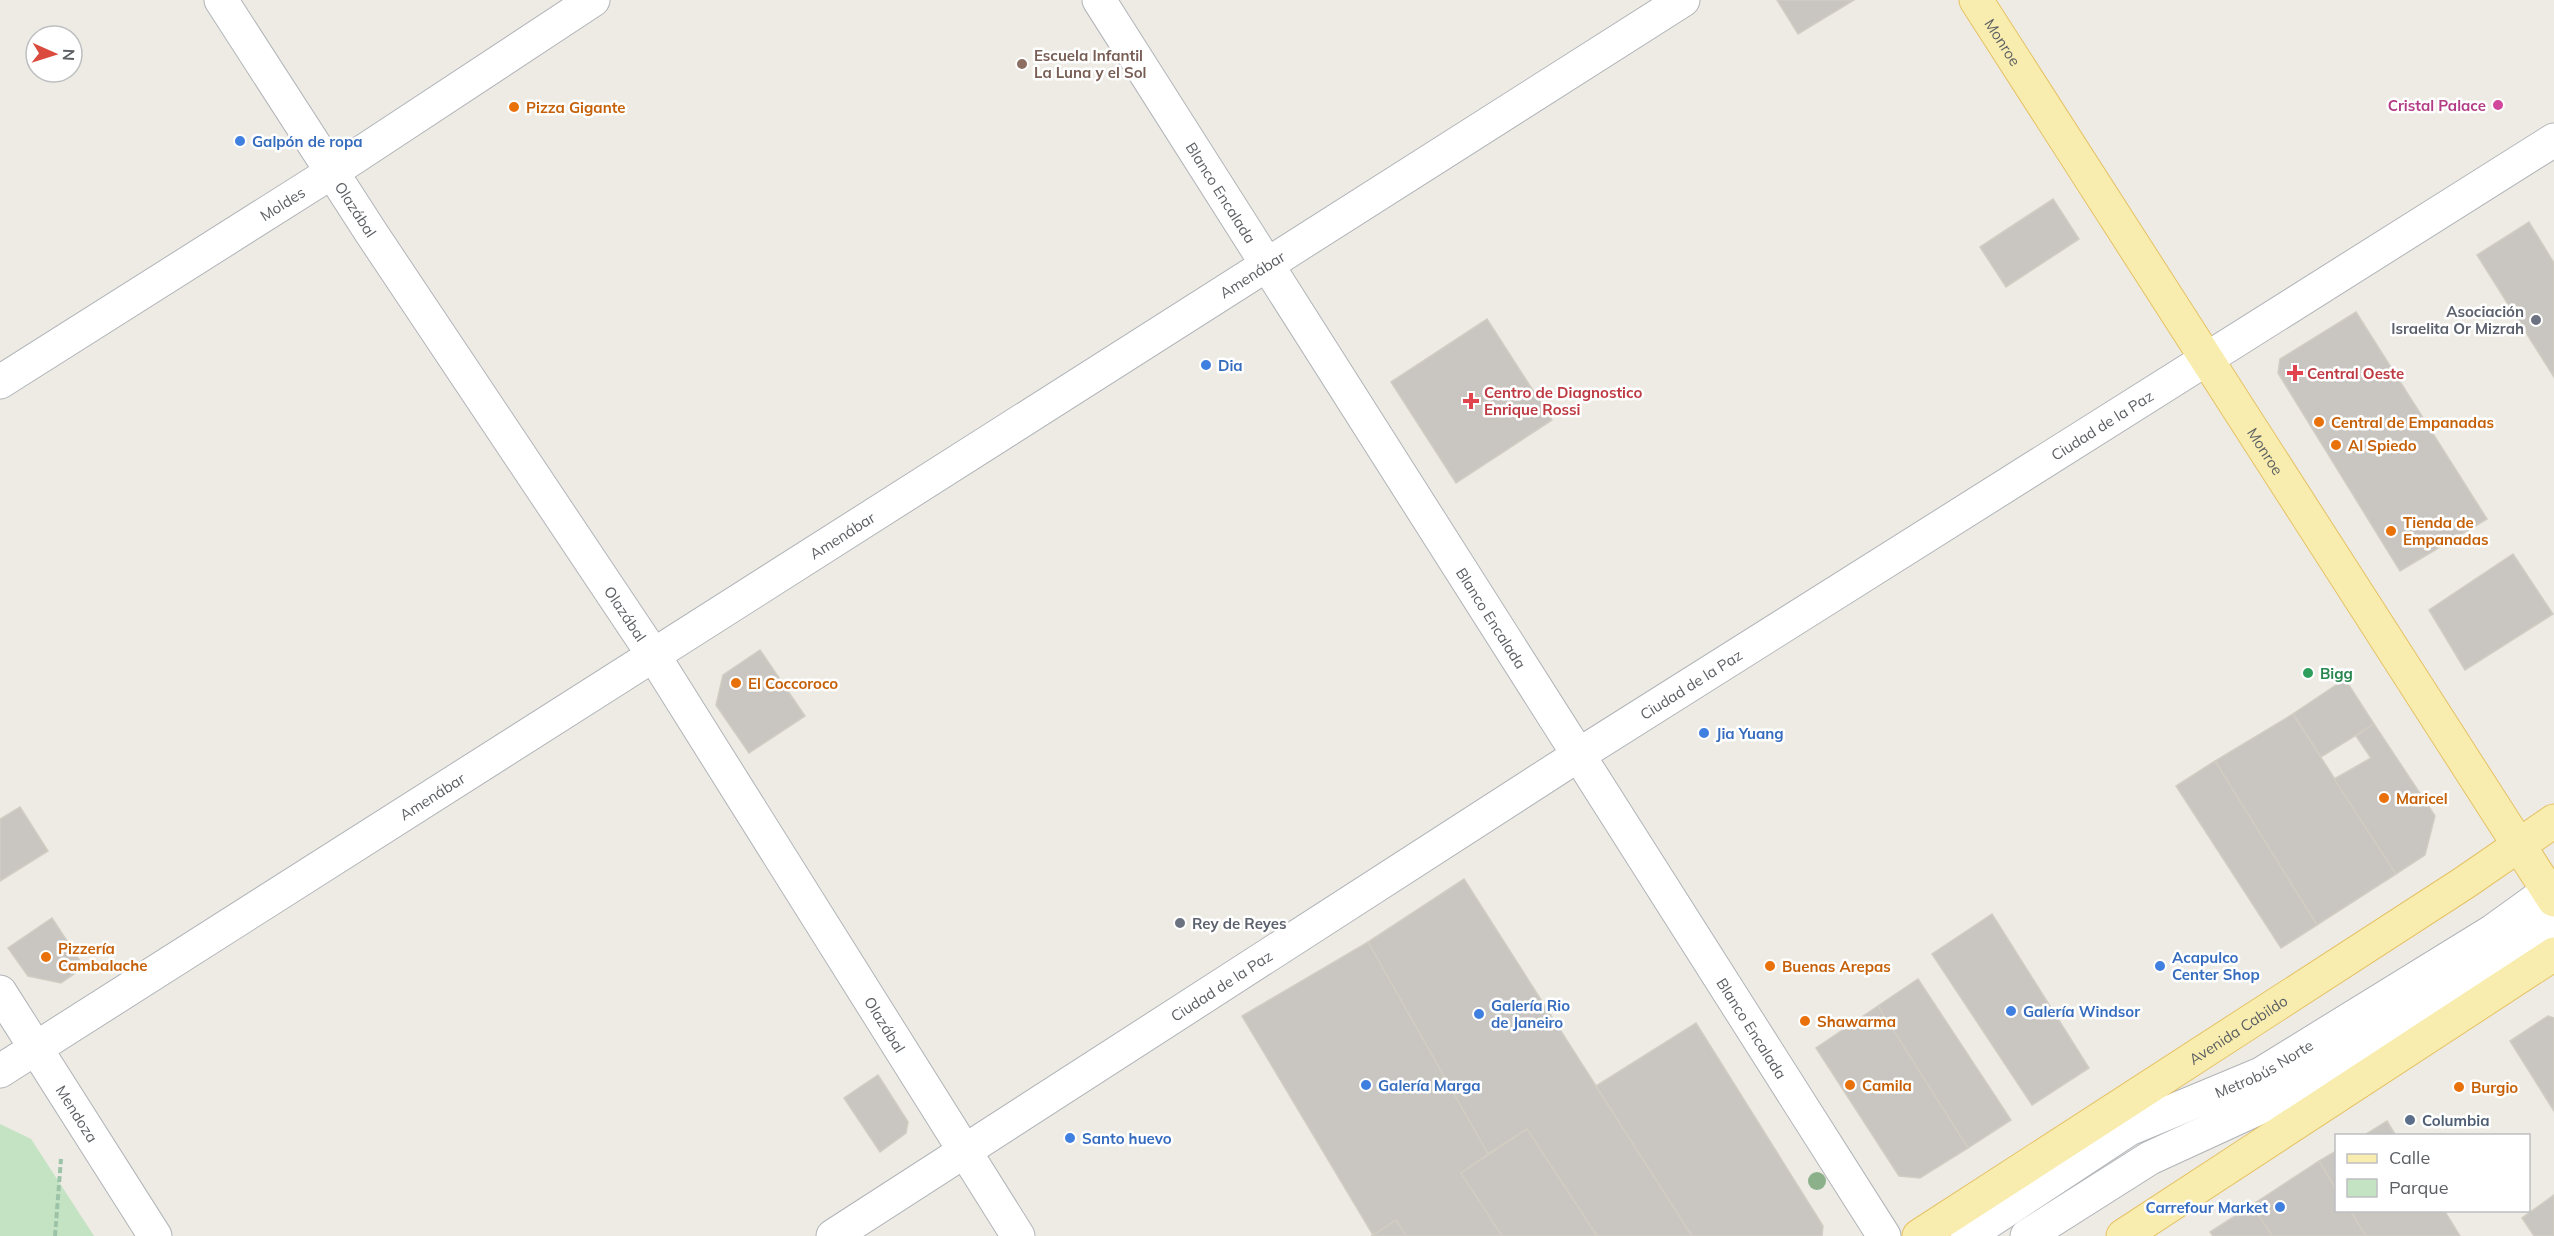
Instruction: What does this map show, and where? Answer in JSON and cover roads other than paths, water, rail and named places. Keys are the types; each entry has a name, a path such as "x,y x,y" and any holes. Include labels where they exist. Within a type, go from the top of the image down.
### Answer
{"main road":[{"name":"Monroe","path":"1977,0 2518,845 2552,892"},
{"name":"Avenida Cabildo","path":"1919,1236 2554,821"},
{"path":"2123,1236 2554,954"}],"street":[{"name":"Olazábal","path":"221,0 332,172 654,656 1018,1236"},
{"name":"Moldes","path":"0,382 332,172 593,0"},
{"name":"Blanco Encalada","path":"1100,0 1884,1236"},
{"name":"Amenábar","path":"0,1071 1683,0"},
{"name":"Ciudad de la Paz","path":"833,1236 1580,754 2554,140"},
{"name":"Metrobús Norte","path":"1967,1236 2129,1130 2262,1074 2552,892"},
{"name":"Metrobús Norte","path":"2027,1236 2150,1158 2283,1097 2508,955 2554,923"},
{"name":"Mendoza","path":"0,992 155,1236"}],"place":[{"name":"Escuela Infantil La Luna y el Sol","path":"1022,64"},
{"name":"Cristal Palace","path":"2498,105"},
{"name":"Pizza Gigante","path":"514,107"},
{"name":"Galpón de ropa","path":"240,141"},
{"name":"Asociación Israelita Or Mizrah","path":"2536,320"},
{"name":"Dia","path":"1206,365"},
{"name":"Central Oeste","path":"2295,373"},
{"name":"Centro de Diagnostico Enrique Rossi","path":"1471,401"},
{"name":"Central de Empanadas","path":"2319,422"},
{"name":"Al Spiedo","path":"2336,445"},
{"name":"Tienda de Empanadas","path":"2391,531"},
{"name":"Bigg","path":"2308,673"},
{"name":"El Coccoroco","path":"736,683"},
{"name":"Jia Yuang","path":"1704,733"},
{"name":"Maricel","path":"2384,798"},
{"name":"Rey de Reyes","path":"1180,923"},
{"name":"Pizzería Cambalache","path":"46,957"},
{"name":"Buenas Arepas","path":"1770,966"},
{"name":"Acapulco Center Shop","path":"2160,966"},
{"name":"Galería Windsor","path":"2011,1011"},
{"name":"Galería Rio de Janeiro","path":"1479,1014"},
{"name":"Shawarma","path":"1805,1021"},
{"name":"Galería Marga","path":"1366,1085"},
{"name":"Camila","path":"1850,1085"},
{"name":"Burgio","path":"2459,1087"},
{"name":"Columbia","path":"2410,1120"},
{"name":"Santo huevo","path":"1070,1138"},
{"name":"Carrefour Market","path":"2280,1207"}]}
